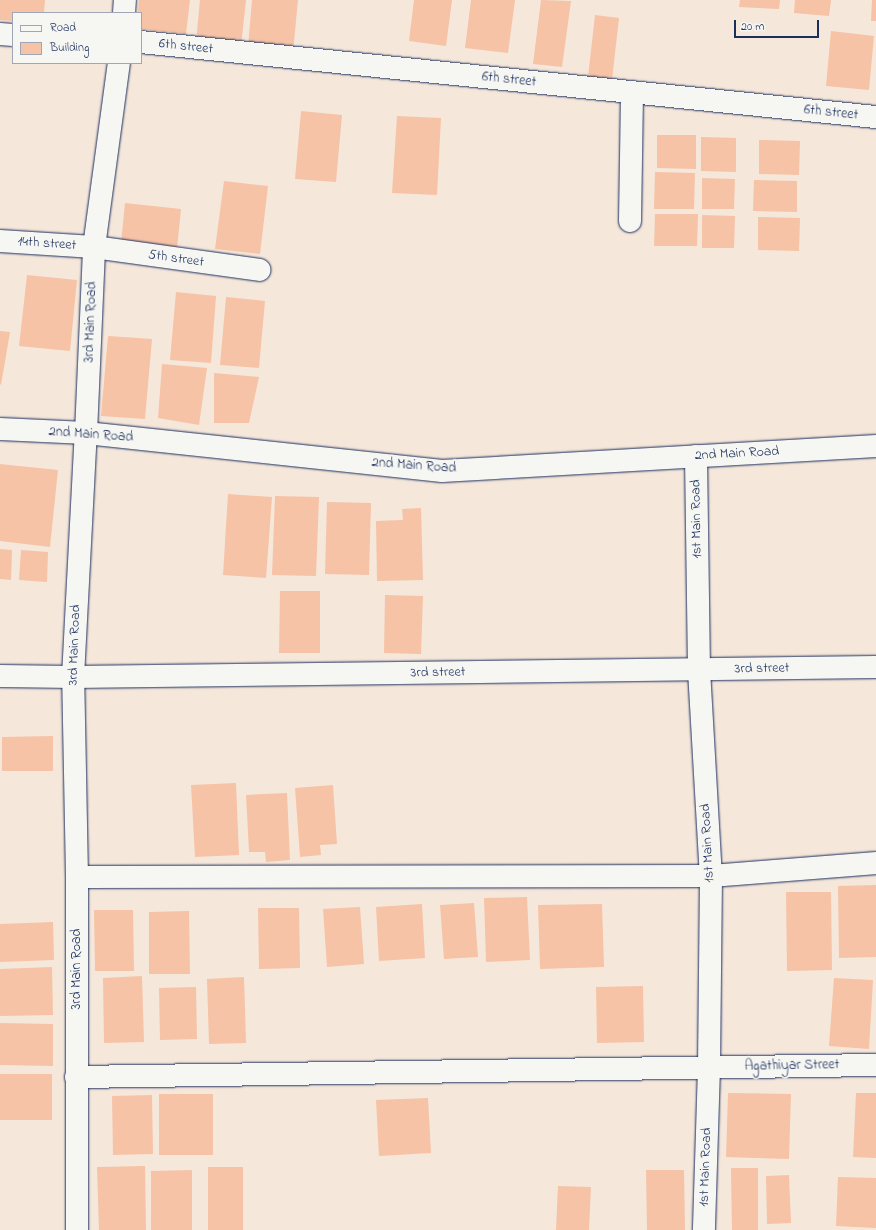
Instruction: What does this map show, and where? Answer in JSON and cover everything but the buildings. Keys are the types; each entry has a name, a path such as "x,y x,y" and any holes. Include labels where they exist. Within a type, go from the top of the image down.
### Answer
{"street":[{"path":"124,12 125,0"},
{"path":"0,34 12,35"},
{"name":"6th street","path":"142,42 876,117"},
{"name":"3rd Main Road","path":"77,1230 77,877 73,677 94,247 119,64"},
{"path":"630,222 632,92"},
{"name":"14th street","path":"0,241 94,247"},
{"name":"5th street","path":"94,247 259,270"},
{"name":"2nd Main Road","path":"0,429 86,433 442,470 876,446"},
{"name":"1st Main Road","path":"696,456 699,670 711,876 704,1230"},
{"name":"3rd street","path":"0,676 73,677 876,667"},
{"path":"77,877 711,876 876,863"},
{"name":"Agathiyar Street","path":"76,1077 876,1065"}]}
